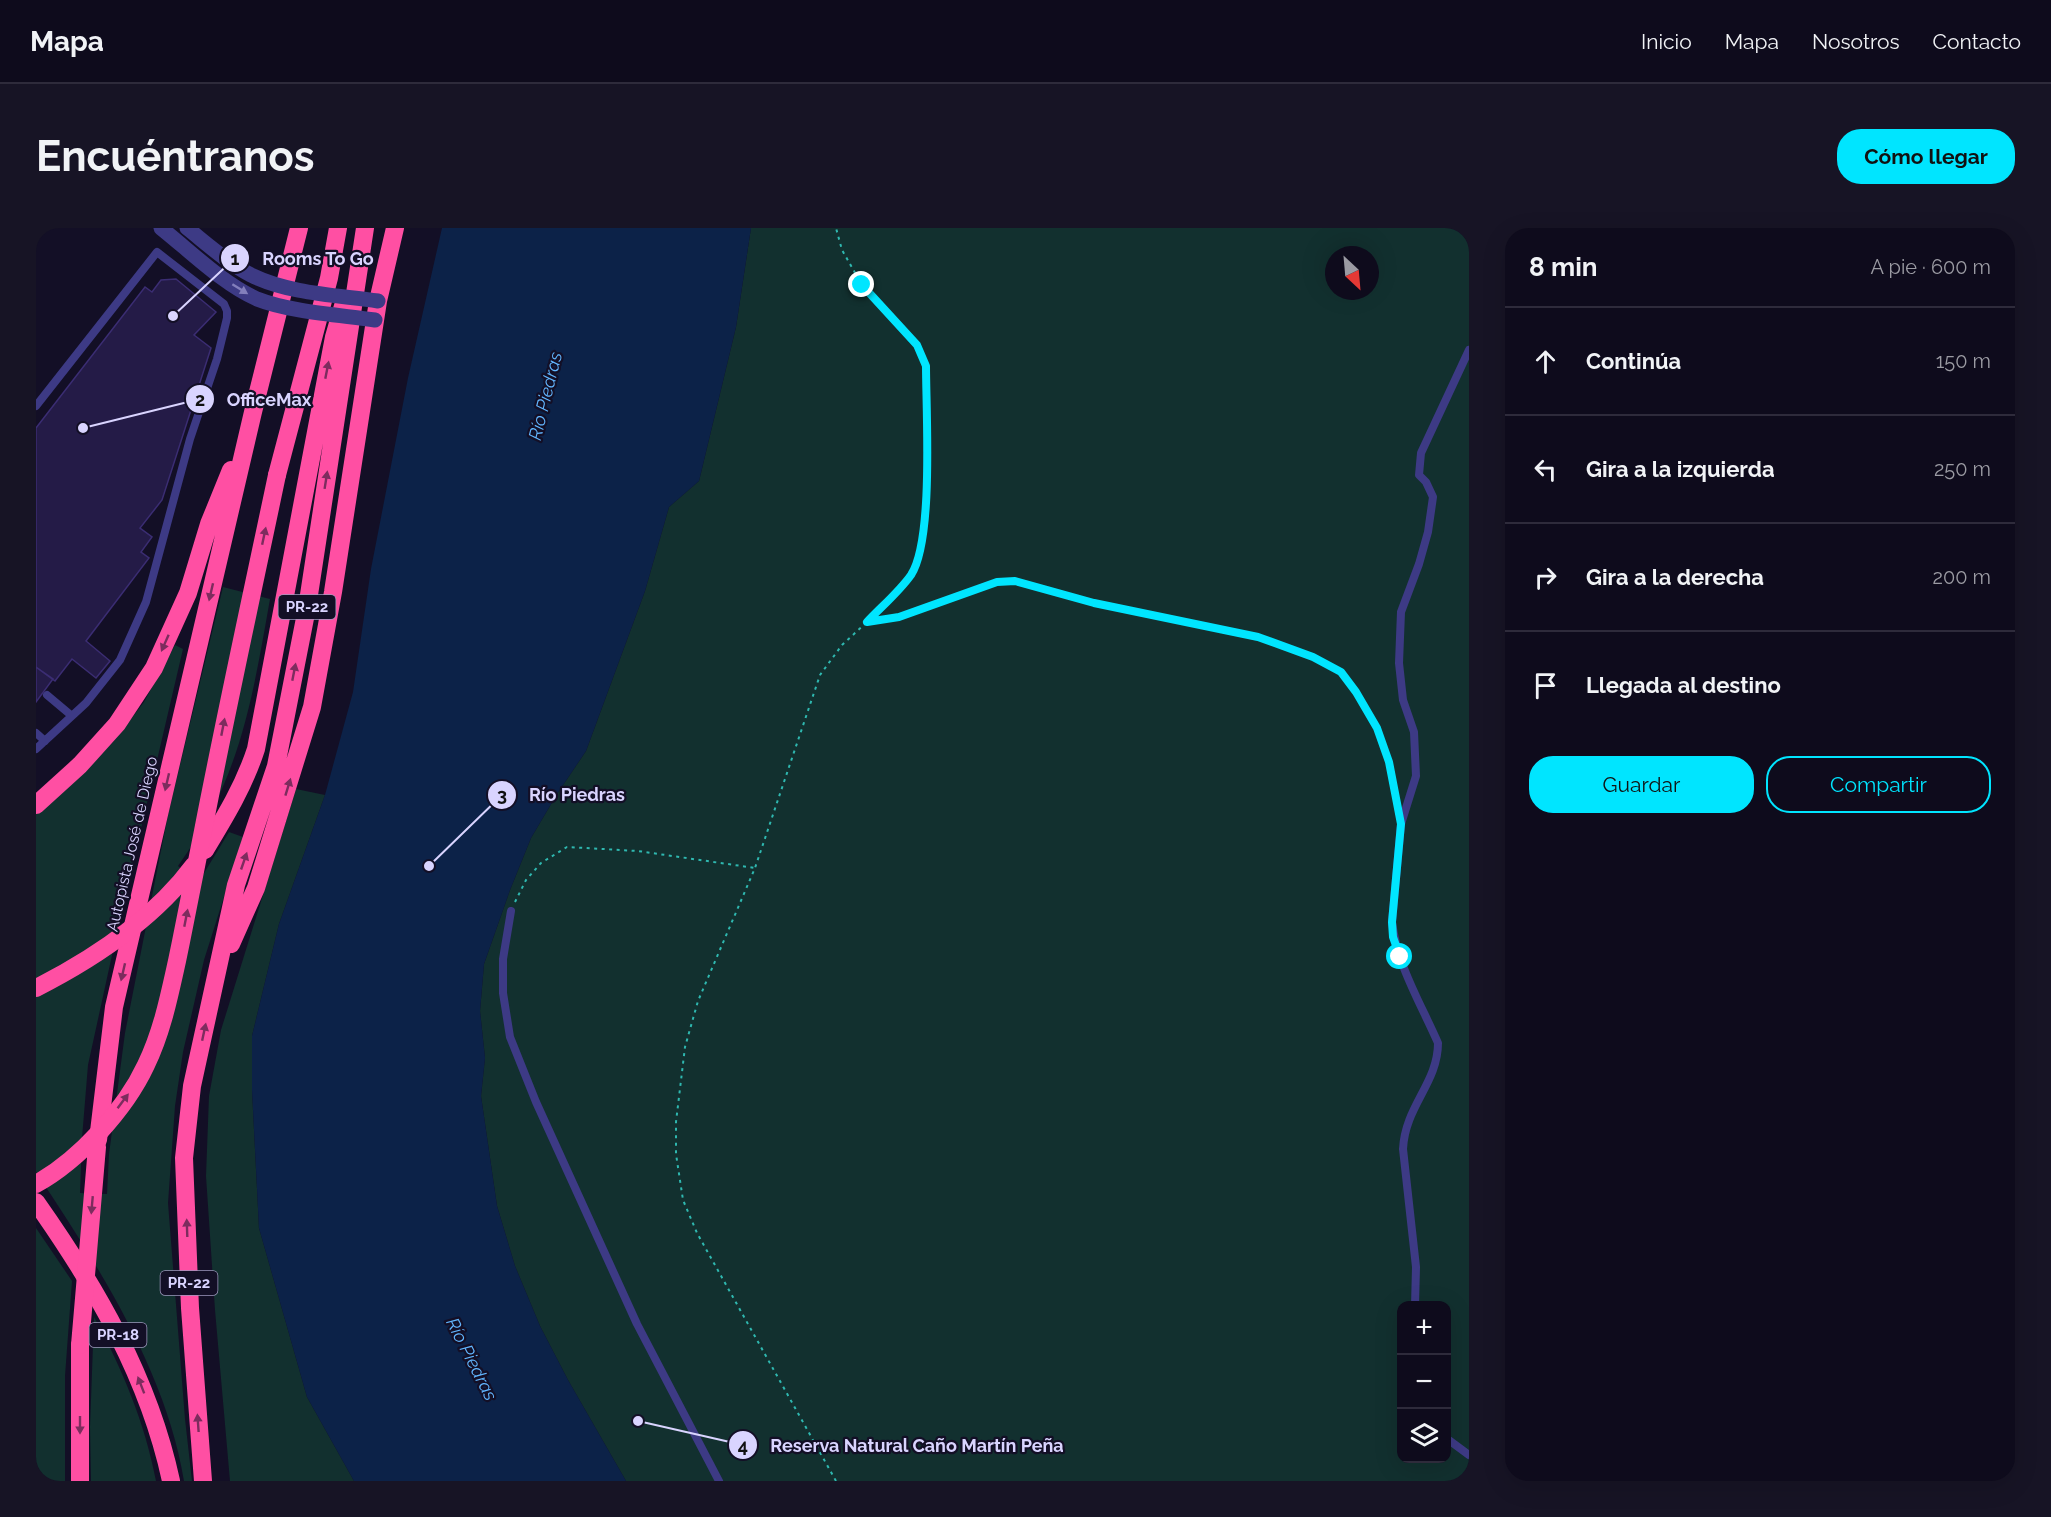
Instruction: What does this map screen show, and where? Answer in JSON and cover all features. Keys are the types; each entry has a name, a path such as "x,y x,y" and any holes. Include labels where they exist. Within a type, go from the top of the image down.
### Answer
{"highway":[{"name":"Autopista José de Diego","path":"80,1481 80,1345 97,1147 114,1007 299,228"},
{"path":"36,1184 78,1154 111,1118 140,1075 159,1036 180,947 225,719 277,475 329,278 338,228"},
{"name":"PR-22","path":"203,1481 189,1308 184,1158 192,1086 236,885 276,766 307,608 365,228"},
{"path":"215,978 256,888 312,707 333,592 378,301 395,228"},
{"path":"36,988 91,958 119,938 176,887 205,850 248,774 256,749 334,337 360,253"},
{"path":"36,805 80,765 117,724 154,668 188,593 209,524 254,412"},
{"name":"PR-18","path":"36,1202 89,1281 136,1372 165,1453 171,1481"}],"street":[{"path":"160,228 230,282 255,298 289,307 375,321"},
{"path":"187,228 234,264 271,282 291,288 378,301"}],"lane":[{"path":"36,406 158,252 224,304 227,318 217,359 190,439 146,602 120,660 86,703 36,749"},
{"path":"1415,1301 1416,1267 1410,1195 1403,1149 1404,1134 1412,1110 1433,1071 1438,1043 1408,978 1393,937 1392,922 1401,824 1416,776 1414,732 1403,700 1399,663 1401,612 1428,532 1433,497 1426,482 1419,475 1421,453 1469,350"},
{"path":"47,695 72,716"},
{"path":"36,733 45,741"},
{"path":"511,911 503,959 503,993 510,1036 536,1102 637,1324 720,1481"},
{"path":"1451,1441 1469,1455"}],"path":[{"path":"836,228 842,250 862,285 917,345 926,366 926,501 922,547 912,573 867,622 842,645 820,675 754,868 698,1001 685,1047 676,1122 679,1180 683,1200 697,1233 836,1481"},
{"path":"867,622 899,617 997,582 1015,581 1094,603 1258,637 1313,657 1341,672 1356,692 1377,728 1389,762 1401,824"},
{"path":"511,911 526,880 541,863 567,847 638,851 754,868"}],"green space":[{"path":"751,228 1469,228 1469,1481 626,1481 540,1326 515,1266 497,1206 481,1096 485,1058 480,1011 484,964 531,838 586,751 645,591 669,507 699,481 736,327"},
{"path":"223,587 270,599 257,672 230,770 199,834 178,866 198,883 229,832 243,837 204,960 183,1052 175,1106 168,1203 192,1481 184,1481 175,1440 162,1399 126,1319 82,1243 36,1172 36,812 114,741 144,702 175,645 183,649 88,1065 80,1193 107,1194 109,1154 125,1033 168,815"},
{"path":"296,789 325,795 279,924 252,1036 252,1090 259,1228 307,1397 354,1481 230,1481 206,1176 209,1096 221,1030"},
{"path":"36,1228 72,1281 65,1376 65,1481 36,1481"},
{"path":"94,1317 114,1356 139,1417 156,1481 91,1481 90,1427"}],"water":[{"path":"442,228 751,228 736,327 699,481 669,507 645,591 586,751 531,838 484,964 480,1011 485,1058 481,1096 497,1206 515,1266 540,1326 626,1481 354,1481 307,1397 259,1228 252,1090 252,1036 279,924 325,795 353,692 371,569 408,378"}],"building":[{"path":"176,279 216,312 194,335 211,348 162,500 140,528 152,537 141,552 149,558 86,641 110,661 96,678 72,659 55,681 36,667 36,428 145,287 152,292 161,280"},
{"path":"36,667 53,679 36,702"}],"place":[{"name":"Rooms To Go","path":"173,316"},
{"name":"OfficeMax","path":"83,428"},
{"name":"Río Piedras","path":"429,866"},
{"name":"Reserva Natural Caño Martín Peña","path":"638,1421"}],"route":[{"path":"862,285 917,345 926,366 926,501 922,547 912,573 867,622 899,617 997,582 1015,581 1094,603 1258,637 1313,657 1341,672 1356,692 1377,728 1389,762 1401,824 1392,922 1393,937 1400,957"}]}
